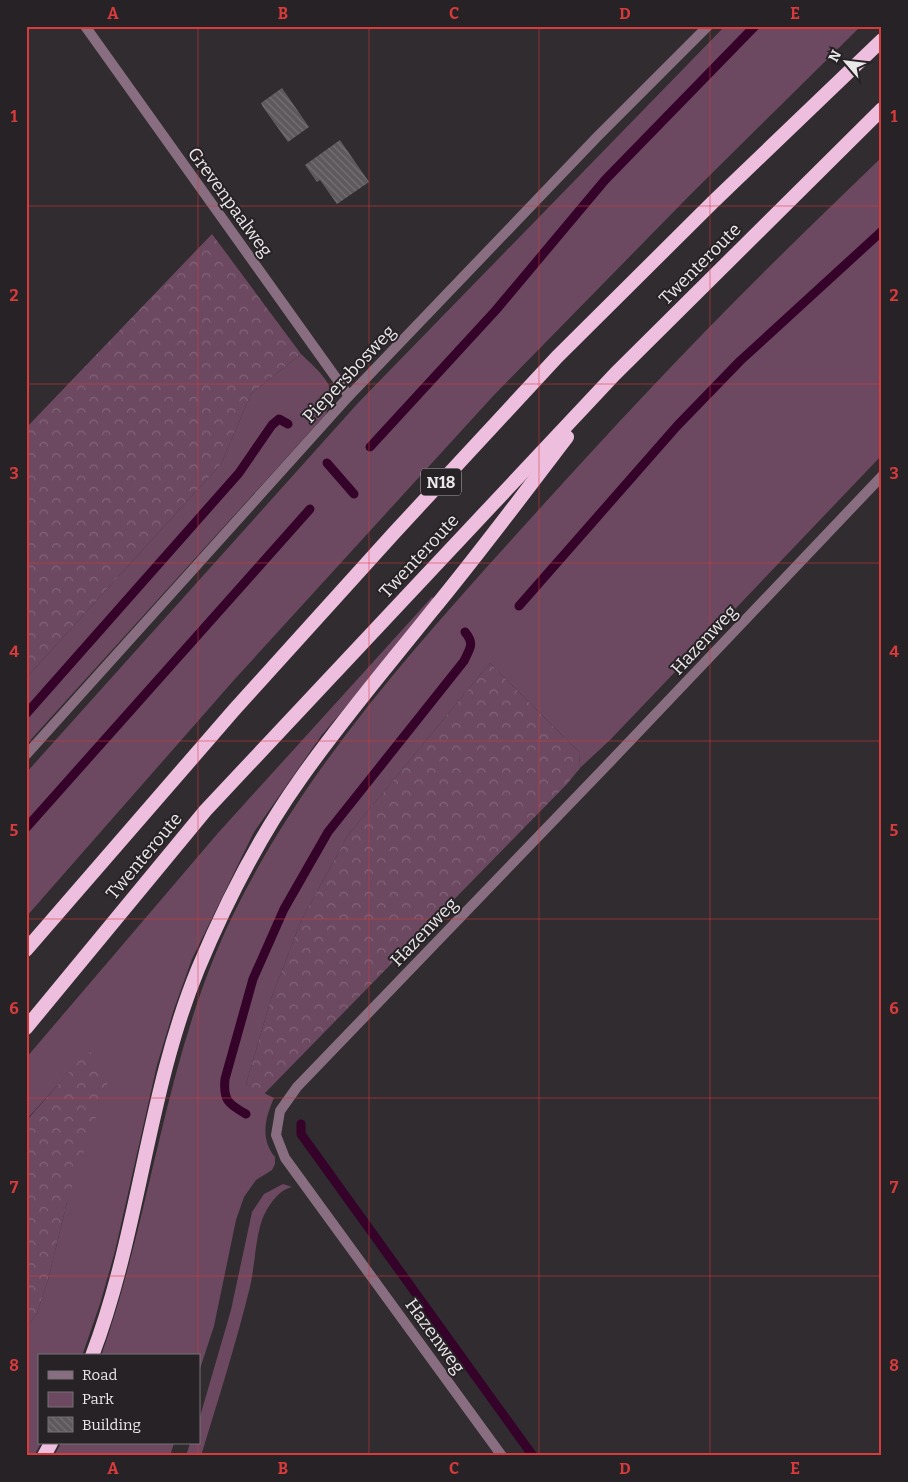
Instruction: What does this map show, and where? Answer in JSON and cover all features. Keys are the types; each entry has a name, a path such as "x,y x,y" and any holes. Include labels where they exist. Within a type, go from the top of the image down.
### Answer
{"highway":[{"name":"Twenteroute","path":"26,950 234,710 557,357 713,202 882,40"},
{"name":"Twenteroute","path":"26,1028 205,811 615,374 882,109"},
{"path":"93,1354 104,1324 121,1263 172,1045 198,971 226,908 257,847 300,779 340,725 456,581 615,374"},
{"path":"44,1456 50,1444"}],"street":[{"name":"Grevenpaalweg","path":"85,26 349,396"},
{"name":"Piepersbosweg","path":"26,755 349,396 597,137 708,26"},
{"name":"Hazenweg","path":"502,1456 286,1158 276,1135 280,1111 297,1087 882,476"}],"green space":[{"path":"725,26 861,26 693,192 494,395 234,680 26,917 26,773 358,403"},
{"path":"882,157 882,455 611,739 580,768 579,752 490,663 348,835 301,921 271,999 246,1084 274,1098 266,1121 266,1136 270,1150 275,1157 275,1164 272,1170 256,1180 244,1197 236,1220 214,1326 200,1369 200,1354 102,1354 119,1301 175,1076 191,1021 211,966 234,913 292,811 360,716 436,625 607,435 701,335"},
{"path":"212,234 301,354 251,394 221,464 26,678 26,428"},
{"path":"301,354 321,374 330,387 332,400 326,414 26,745 26,678 221,464 251,394"},
{"path":"432,597 436,600 321,736 254,832 192,959 157,1065 115,1251 100,1304 83,1354 38,1354 38,1444 40,1444 34,1456 26,1456 26,1329 37,1313 48,1280 67,1202 90,1050 26,1120 26,1058 218,833"},
{"path":"490,663 579,752 580,768 567,784 264,1094 246,1084 271,999 301,921 348,835"},
{"path":"89,1050 109,1079 67,1202 48,1280 37,1313 26,1329 26,1121"},
{"path":"283,1184 292,1187 278,1195 262,1220 245,1308 201,1456 186,1456 190,1444 200,1444 200,1417 231,1310 252,1212 264,1194"},
{"path":"60,1444 174,1444 170,1456 54,1456"}],"building":[{"path":"282,88 309,127 288,142 261,103"},
{"path":"340,140 369,182 337,204 320,180 317,182 305,165"}],"waterway":[{"path":"370,447 496,310 605,180 755,26"},
{"path":"519,606 677,426 740,361 882,231"},
{"path":"26,714 239,473 272,425 279,419 288,424"},
{"path":"327,463 354,494"},
{"path":"26,828 310,509"},
{"path":"246,1114 228,1101 225,1092 225,1079 253,979 284,909 328,832 464,661 471,643 465,632"},
{"path":"301,1124 301,1134 533,1456"}]}
